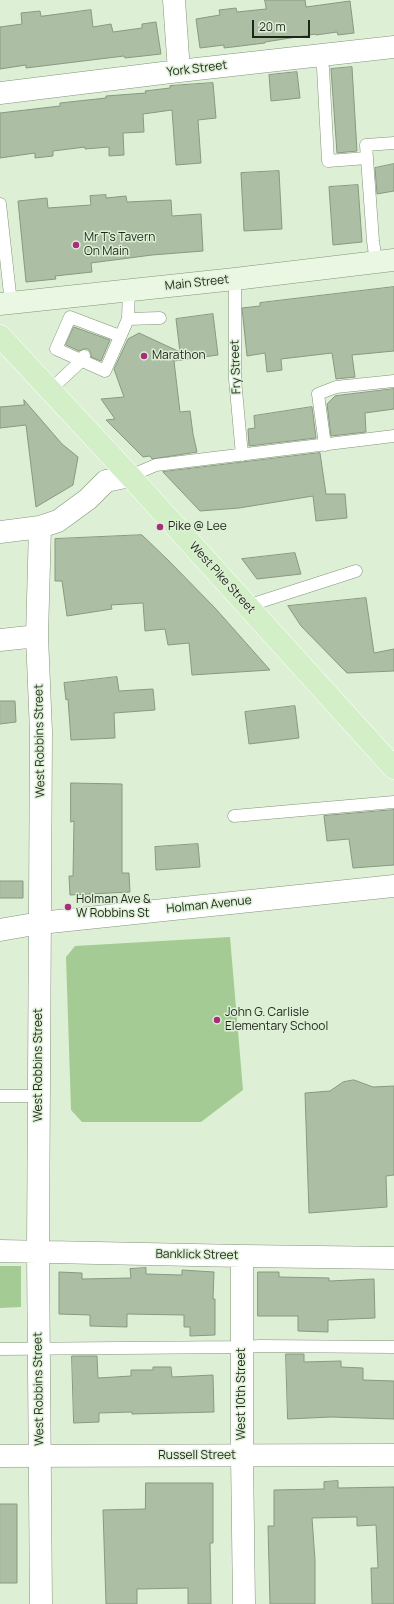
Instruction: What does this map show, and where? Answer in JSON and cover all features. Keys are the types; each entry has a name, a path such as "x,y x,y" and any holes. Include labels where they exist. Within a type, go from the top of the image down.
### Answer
{"main road":[{"name":"Main Street","path":"5,303 235,279 385,261"},
{"name":"West Pike Street","path":"0,336 130,476 394,768"}],"street":[{"path":"174,0 179,71"},
{"name":"York Street","path":"0,93 394,47"},
{"path":"0,532 40,527 58,521 88,499 106,481 130,476"},
{"name":"West Robbins Street","path":"40,527 37,636 41,732 38,1252 41,1604"},
{"path":"0,640 37,636"},
{"name":"Holman Avenue","path":"0,930 40,923 394,886"},
{"name":"Banklick Street","path":"0,1251 394,1258"},
{"name":"West 10th Street","path":"242,1256 244,1604"},
{"name":"Russell Street","path":"0,1456 394,1455"}],"lane":[{"path":"319,55 323,68 328,160 367,158"},
{"path":"385,261 372,241 366,145 394,144"},
{"path":"0,204 5,303"},
{"name":"Fry Street","path":"235,279 235,379 242,455"},
{"path":"120,336 95,329 70,317 56,349 83,358 105,371 128,319 129,290"},
{"path":"128,319 160,318"},
{"path":"50,390 83,358"},
{"path":"325,445 318,394 336,387 394,381"},
{"path":"130,476 156,465 394,436"},
{"path":"247,606 356,571"},
{"path":"234,816 394,802"},
{"path":"0,1096 39,1096"},
{"path":"0,1349 242,1348 260,1346 394,1347"}],"green space":[{"path":"230,937 243,1090 201,1122 82,1122 71,1110 66,957 75,946"},
{"path":"0,1266 21,1266 21,1307 0,1308"}],"building":[{"path":"265,0 305,0 306,7 350,1 354,33 338,35 337,32 316,34 265,43 224,48 224,45 200,48 196,19 220,15 219,10 236,8 237,12 266,9"},
{"path":"91,10 93,27 111,24 113,32 142,28 142,24 156,22 161,54 125,58 124,56 26,68 26,65 0,69 0,27 22,24 21,13 40,11 41,16"},
{"path":"352,67 357,151 337,153 331,69"},
{"path":"297,72 300,98 271,101 269,75"},
{"path":"213,83 216,118 198,120 201,163 176,165 172,110 143,114 144,132 123,133 124,155 109,156 109,147 85,149 85,147 53,151 53,156 35,158 35,153 0,158 0,113 60,106 60,103 106,98 106,96 146,93 145,91 170,88 170,86"},
{"path":"394,164 394,191 377,194 375,168"},
{"path":"279,171 282,229 244,231 241,173"},
{"path":"358,185 362,242 333,245 329,187"},
{"path":"106,195 106,198 126,196 127,202 171,200 172,216 201,214 203,251 152,255 91,263 92,272 55,276 56,279 26,282 18,201 47,198 48,208 91,205 90,196"},
{"path":"394,287 394,351 352,355 355,377 336,379 332,353 281,359 282,370 267,372 265,353 247,356 242,308 260,306 260,303"},
{"path":"213,314 218,355 174,361 180,412 190,411 197,452 152,459 150,456 143,457 106,420 115,419 101,399 124,397 114,369 128,339 139,333 180,352 176,319"},
{"path":"74,327 110,340 101,361 91,357 91,353 88,349 79,351 66,345"},
{"path":"394,389 394,409 365,413 366,432 331,436 327,404 335,396"},
{"path":"24,400 62,444 78,457 73,485 36,507 26,425 0,428 0,407 24,405"},
{"path":"312,407 316,438 249,446 248,429 255,428 254,416"},
{"path":"320,453 326,494 345,494 347,518 316,521 313,496 239,508 200,511 163,472"},
{"path":"142,535 215,608 270,670 192,675 189,643 168,645 165,629 145,631 143,603 111,605 112,609 67,616 62,581 55,581 55,539"},
{"path":"295,553 301,574 257,579 242,559"},
{"path":"366,598 374,653 394,649 394,671 347,673 301,626 288,606"},
{"path":"117,677 119,691 153,689 155,710 114,713 115,738 71,740 68,699 66,700 64,683"},
{"path":"0,701 15,701 16,722 0,724"},
{"path":"295,706 299,738 249,744 245,712"},
{"path":"71,783 122,784 122,873 129,873 130,892 70,895 69,876 73,876 74,821 71,822"},
{"path":"394,810 394,865 353,868 349,839 327,841 324,816"},
{"path":"198,844 200,867 156,870 155,847"},
{"path":"0,881 23,881 23,898 0,898"},
{"path":"354,1080 373,1087 394,1086 394,1175 386,1176 387,1207 309,1213 305,1093 330,1091 343,1082"},
{"path":"146,1268 146,1274 182,1275 182,1270 214,1272 213,1299 215,1299 215,1335 190,1336 190,1327 184,1327 184,1315 127,1314 127,1327 90,1326 90,1315 59,1314 59,1272 82,1273 82,1279 131,1278 130,1269"},
{"path":"258,1272 279,1272 279,1277 329,1278 329,1281 374,1279 375,1318 328,1320 328,1332 298,1331 298,1316 258,1316"},
{"path":"286,1354 304,1354 304,1362 341,1361 341,1367 363,1368 363,1380 394,1381 394,1419 331,1417 288,1419"},
{"path":"72,1356 97,1356 98,1378 131,1376 131,1370 153,1370 153,1367 171,1367 172,1377 213,1375 214,1412 132,1414 132,1412 99,1413 99,1422 74,1423"},
{"path":"338,1481 338,1488 394,1487 394,1604 372,1604 371,1568 378,1568 376,1525 357,1526 357,1517 312,1518 315,1560 315,1604 270,1604 268,1526 274,1526 274,1490 324,1489 324,1482"},
{"path":"146,1483 213,1483 213,1543 210,1543 211,1604 188,1604 188,1588 137,1589 137,1604 106,1604 103,1510 145,1509"},
{"path":"0,1504 17,1504 17,1583 0,1583"}],"place":[{"name":"Mr T's Tavern On Main","path":"76,245"},
{"name":"Marathon","path":"144,356"},
{"name":"Pike @ Lee","path":"160,527"},
{"name":"Holman Ave & W Robbins St","path":"68,907"},
{"name":"John G. Carlisle Elementary School","path":"217,1020"}]}
